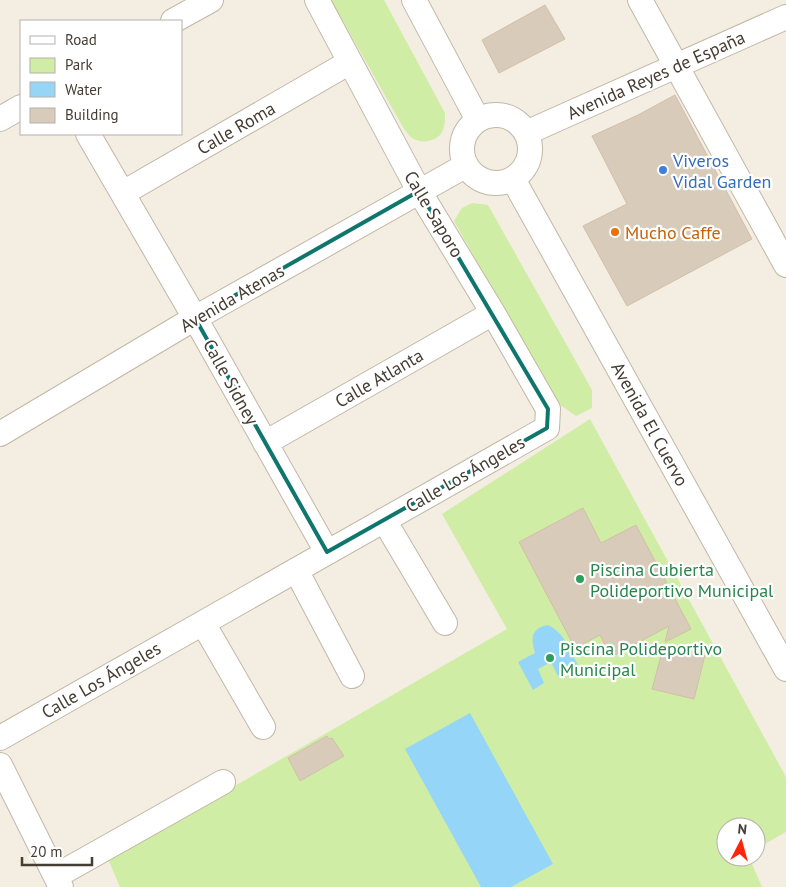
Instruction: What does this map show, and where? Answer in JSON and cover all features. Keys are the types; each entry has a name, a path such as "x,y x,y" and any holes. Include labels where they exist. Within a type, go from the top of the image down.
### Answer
{"street":[{"path":"175,20 211,0"},
{"name":"Calle Saporo","path":"317,0 419,191 493,313 548,409 547,428"},
{"path":"414,0 478,120"},
{"path":"640,0 786,265"},
{"name":"Avenida Reyes de España","path":"526,133 786,17"},
{"name":"Calle Roma","path":"123,193 350,62"},
{"path":"0,119 20,108"},
{"path":"488,116 505,117 520,124 526,133 530,143 530,154 527,164 521,173 513,179 503,183 492,184 481,181 472,175 466,166 461,146 464,136 478,120 488,116"},
{"name":"Calle Sidney","path":"89,135 195,318 327,552"},
{"name":"Avenida Atenas","path":"0,434 195,318 466,166"},
{"name":"Avenida El Cuervo","path":"513,179 786,669"},
{"name":"Calle Atlanta","path":"265,443 493,313"},
{"name":"Calle Los Ángeles","path":"0,738 547,428"},
{"name":"Calle Los Ángeles","path":"384,520 445,623"},
{"path":"296,570 352,676"},
{"path":"202,623 263,727"},
{"path":"0,765 58,881 223,782"}],"highlighted area":[{"path":"419,191 548,409 547,428 327,552 195,318"}],"green space":[{"path":"331,0 384,0 445,113 445,123 440,135 433,140 418,141 411,137 404,129"},
{"path":"472,203 488,205 592,390 592,408 576,416 556,402 454,221 462,208"},
{"path":"590,419 786,777 786,832 766,843 766,817 716,817 716,867 753,867 762,887 120,887 108,859 507,629 442,514"}],"water":[{"name":"Piscina Polideportivo Municipal","path":"548,625 554,628 562,637 578,665 558,676 551,662 538,669 544,683 533,690 518,662 535,653 533,635 538,629"},
{"path":"470,713 553,864 511,887 481,887 405,749"}],"building":[{"path":"545,5 565,39 499,73 482,40"},
{"name":"Viveros Vidal Garden","path":"675,95 752,239 627,306 583,226 627,204 592,136 638,115"},
{"name":"Piscina Cubierta Polideportivo Municipal","path":"583,508 601,543 636,525 691,629 665,642 669,626 611,657 600,635 575,648 519,542"},
{"path":"664,645 705,655 694,699 652,689"},
{"path":"327,736 329,739 332,738 344,756 300,781 288,758"}],"place":[{"name":"Viveros Vidal Garden","path":"663,170"},
{"name":"Mucho Caffe","path":"615,232"},
{"name":"Piscina Cubierta Polideportivo Municipal","path":"580,579"},
{"name":"Piscina Polideportivo Municipal","path":"550,658"}]}
